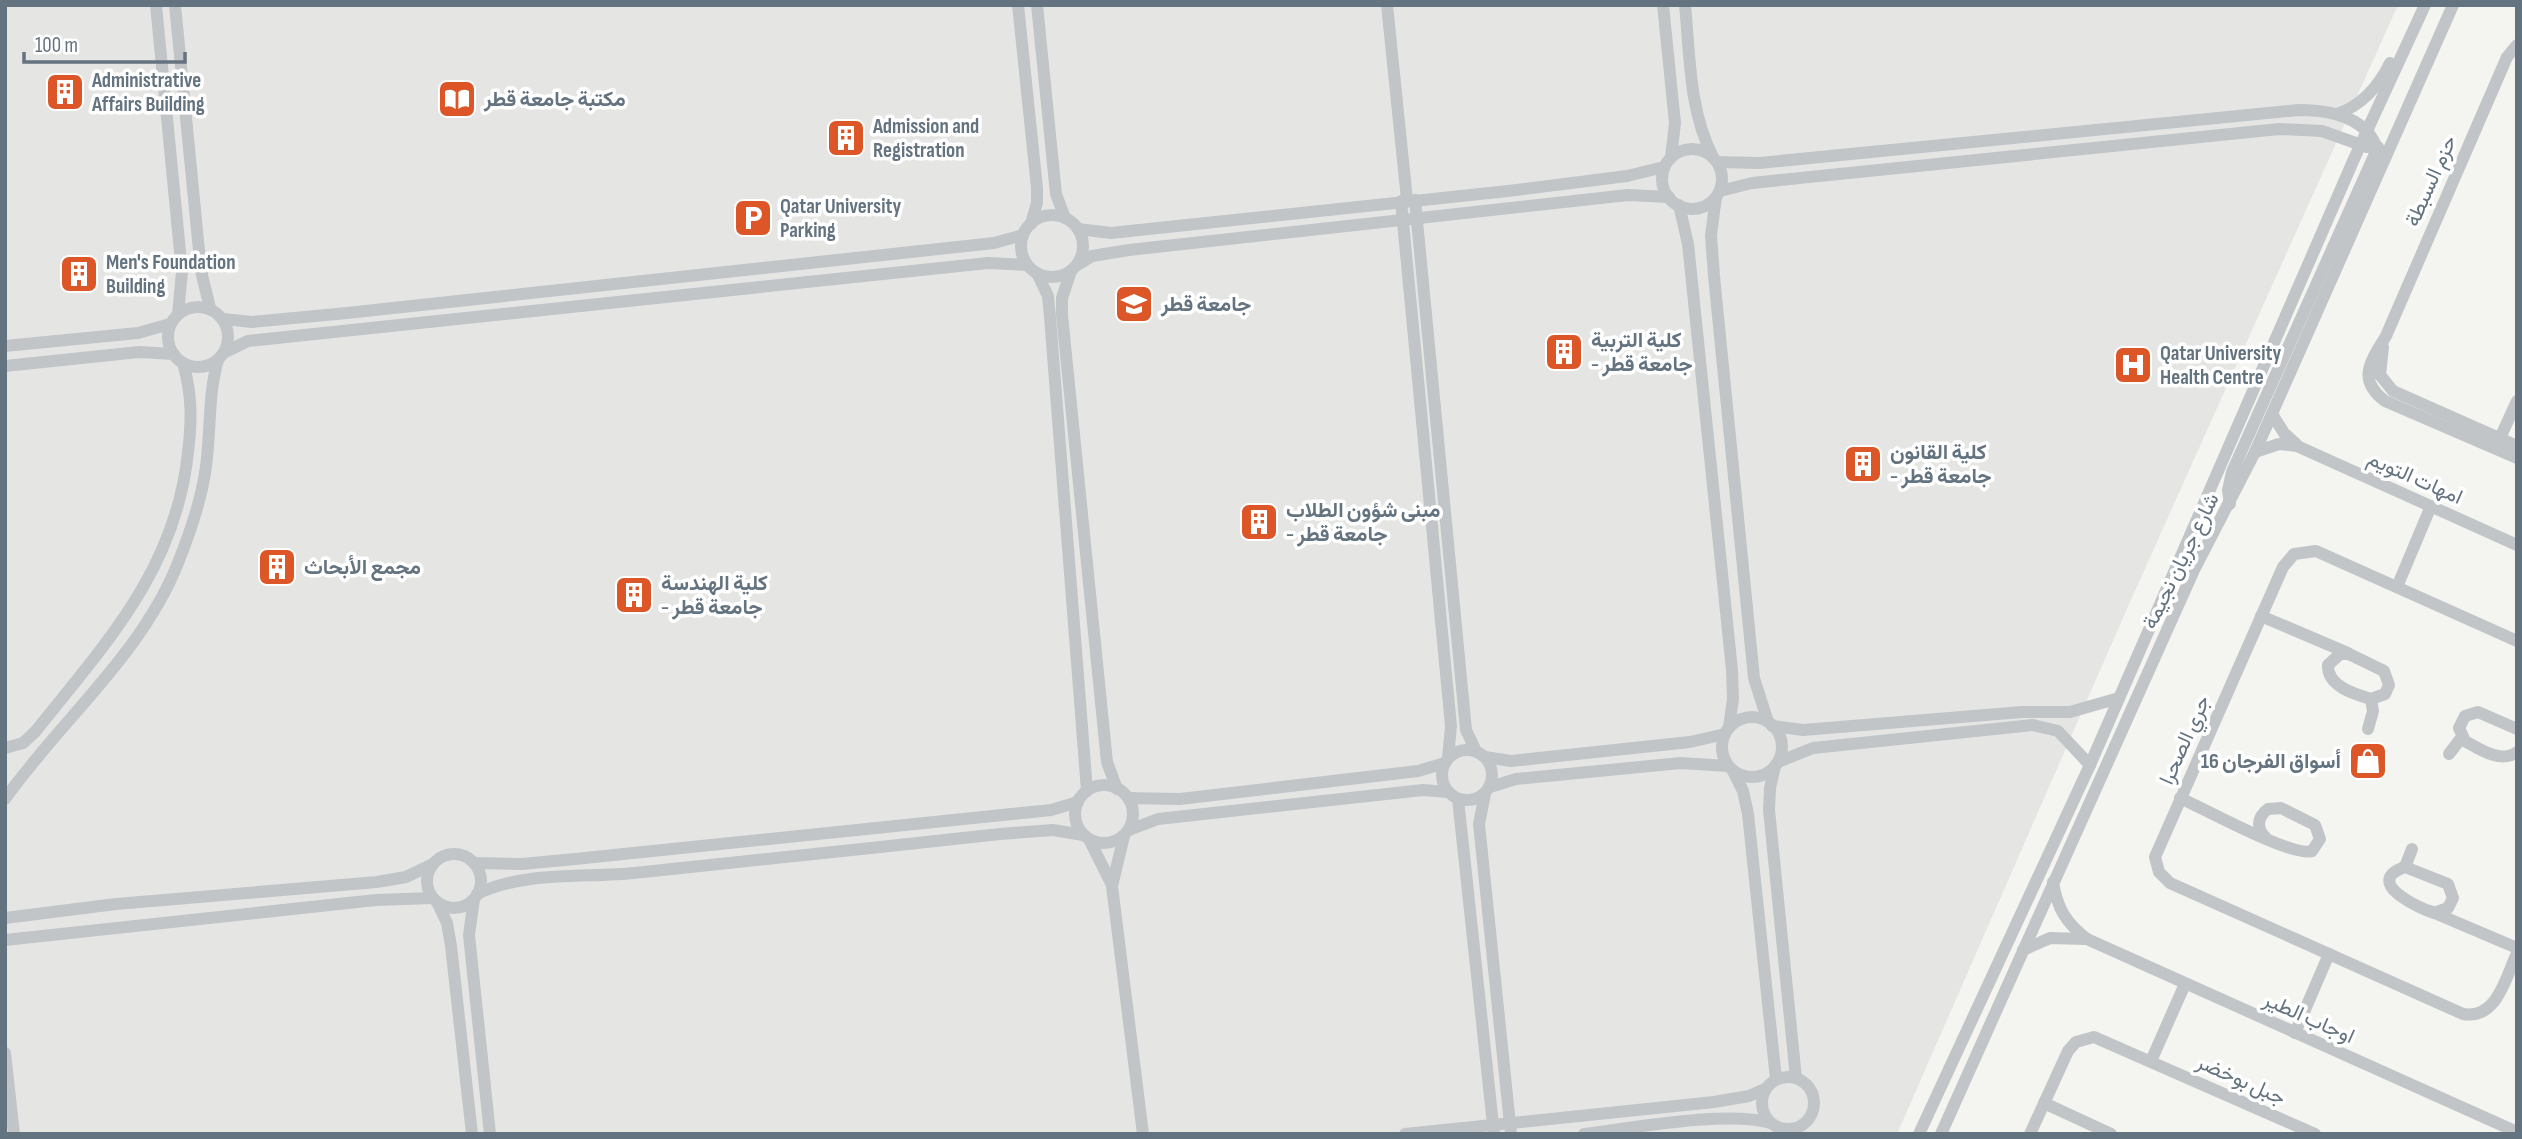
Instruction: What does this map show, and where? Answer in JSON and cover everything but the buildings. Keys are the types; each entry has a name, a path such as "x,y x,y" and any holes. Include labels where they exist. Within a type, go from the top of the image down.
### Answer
{"street":[{"path":"5,748 23,743 36,732 115,634 155,570 175,520 184,486 192,401 178,359 168,340 182,272 156,5"},
{"path":"175,5 201,271 210,309"},
{"path":"1018,5 1037,203 1021,251 1048,300 1087,790"},
{"path":"1037,5 1056,194 1065,219"},
{"path":"1387,5 1407,200 1403,222 1451,726 1443,781 1453,795 1471,895 1494,1129"},
{"path":"1663,5 1675,122 1662,180 1674,201 1688,244 1731,657 1733,699 1722,753 1743,791 1748,814 1776,1079"},
{"path":"1584,1134 1717,1119 1755,1118 1790,1129 1800,1126 1811,1116 1814,1101 1811,1091 1796,1078 1769,810 1770,788 1782,743 1770,724 1754,678 1716,301 1711,235 1722,180 1698,119 1685,5"},
{"name":"شارع جريان نجيمة","path":"1941,1134 2194,570 2230,505 2273,414 2453,5"},
{"path":"2337,114 2355,106 2379,82 2409,20 2424,6"},
{"name":"شارع جريان نجيمة","path":"1919,1134 2090,765 2360,146 2424,6"},
{"name":"حزم السبطة","path":"2517,45 2507,57 2386,336 2368,368 2370,384 2477,435 2517,458"},
{"path":"5,346 150,331 195,306 210,309 223,319 252,321 994,243 1027,230 1047,216 1065,219 1078,229 1111,233 1627,176 1668,162 1682,150 1695,149 1715,160 1759,163 2298,110 2337,114 2368,130 2378,146 2380,172"},
{"path":"2159,124 2161,143"},
{"path":"5,366 139,352 178,359 201,367 247,341 988,263 1032,269 1054,277 1105,253 1628,195 1674,201 1699,208 1718,194 1744,184 1824,175 2301,128 2332,134 2360,146 2378,146 2396,135"},
{"path":"2230,505 2228,490 2231,472 2378,146"},
{"path":"1822,156 1824,175"},
{"path":"1036,171 1054,170"},
{"path":"1407,200 1417,220 1466,730 1492,771 1479,824 1511,1128"},
{"path":"1078,229 1083,247 1062,298 1107,762 1117,789"},
{"path":"1048,300 1062,298"},
{"path":"5,799 140,631 170,582 183,549 206,469 211,389 229,338 223,319"},
{"path":"1417,368 1432,368"},
{"path":"2500,438 2517,401"},
{"name":"امهات التويم","path":"2273,414 2284,433 2297,446"},
{"name":"حزم السبطة","path":"2477,435 2500,438 2517,446"},
{"name":"امهات التويم","path":"2255,452 2279,444 2297,446 2517,545"},
{"path":"1427,477 1442,475"},
{"path":"2397,587 2431,506"},
{"name":"جري الصحرا","path":"2517,641 2316,551 2299,552 2286,562 2156,852 2157,868 2162,877 2458,1012 2474,1015 2493,1004 2517,951"},
{"path":"2261,616 2380,668 2387,675 2389,685 2385,694 2371,699 2333,682 2328,675 2328,665 2315,640"},
{"path":"2328,665 2336,655 2349,654"},
{"path":"1128,798 1180,799 1418,771 1446,761 1464,750 1511,761 1678,744 1727,731 1750,717 1803,730 2022,712 2070,712 2119,698"},
{"path":"2368,729 2373,711 2371,699"},
{"path":"2449,754 2462,737 2460,724 2465,716 2473,712 2515,729"},
{"path":"1922,720 1925,736"},
{"path":"1887,724 1889,740"},
{"path":"5,940 376,900 435,900 459,907 505,883 632,874 1053,830 1111,843 1126,833 1158,820 1423,790 1469,800 1516,779 1681,763 1731,768 1752,777 1765,775 1777,764 1814,748 2041,726 2067,738 2090,765"},
{"path":"2462,737 2502,758 2517,752"},
{"path":"1112,886 1133,814 1128,798 1117,789 1102,786 1087,790 1077,802 1075,816 1112,886 1143,1134"},
{"path":"2180,798 2266,838 2302,853 2312,851 2320,839 2315,825 2281,808 2268,809 2261,815 2233,822"},
{"path":"474,863 522,864 904,826 1051,810 1077,802"},
{"path":"2261,815 2259,827 2266,838"},
{"path":"904,826 905,844"},
{"path":"853,831 856,843 853,850"},
{"path":"2405,867 2412,849"},
{"path":"5,918 116,904 377,882 406,877 451,854 462,855 474,863 481,878 469,935 490,1134"},
{"path":"433,864 427,883 447,923 452,946 472,1134"},
{"path":"2466,926 2455,914 2451,903 2453,893 2448,884 2414,868 2405,867 2396,871 2392,879 2394,892 2450,922 2466,926 2517,951"},
{"name":"اوجاب الطير","path":"2053,882 2057,903 2066,922 2087,939 2517,1132"},
{"path":"1471,895 1486,893"},
{"path":"2429,911 2440,912 2451,903"},
{"name":"اوجاب الطير","path":"2023,951 2050,938 2087,939"},
{"path":"2295,1033 2329,954"},
{"path":"2151,1060 2185,984"},
{"path":"1481,999 1498,996"},
{"name":"جبل بوخضر","path":"2030,1134 2068,1051 2082,1039 2100,1038 2315,1134"},
{"path":"5,1053 14,1134"},
{"path":"1405,1134 1511,1128 1713,1102 1749,1096 1765,1089 1776,1079 1796,1078"},
{"path":"1765,1089 1762,1107 1771,1123"},
{"path":"2044,1103 2111,1134"}],"shaded area":[{"name":"جامعة قطر","path":"5,5 2398,5 2130,602 1897,1134 5,1134"},
{"name":"أسواق الفرجان 16","path":"2359,745 2385,756 2375,779 2370,776 2371,773 2361,772 2362,768 2350,767"}],"place":[{"name":"Administrative Affairs Building","path":"65,92"},
{"name":"مكتبة جامعة قطر","path":"457,99"},
{"name":"Admission and Registration","path":"846,138"},
{"name":"Qatar University Parking","path":"753,218"},
{"name":"Men's Foundation Building","path":"79,274"},
{"name":"جامعة قطر","path":"1134,304"},
{"name":"كلية التربية - جامعة قطر","path":"1564,352"},
{"name":"Qatar University Health Centre","path":"2133,365"},
{"name":"كلية القانون - جامعة قطر","path":"1863,464"},
{"name":"مبنى شؤون الطلاب - جامعة قطر","path":"1259,522"},
{"name":"مجمع الأبحاث","path":"277,567"},
{"name":"كلية الهندسة - جامعة قطر","path":"634,595"},
{"name":"أسواق الفرجان 16","path":"2368,761"}]}
